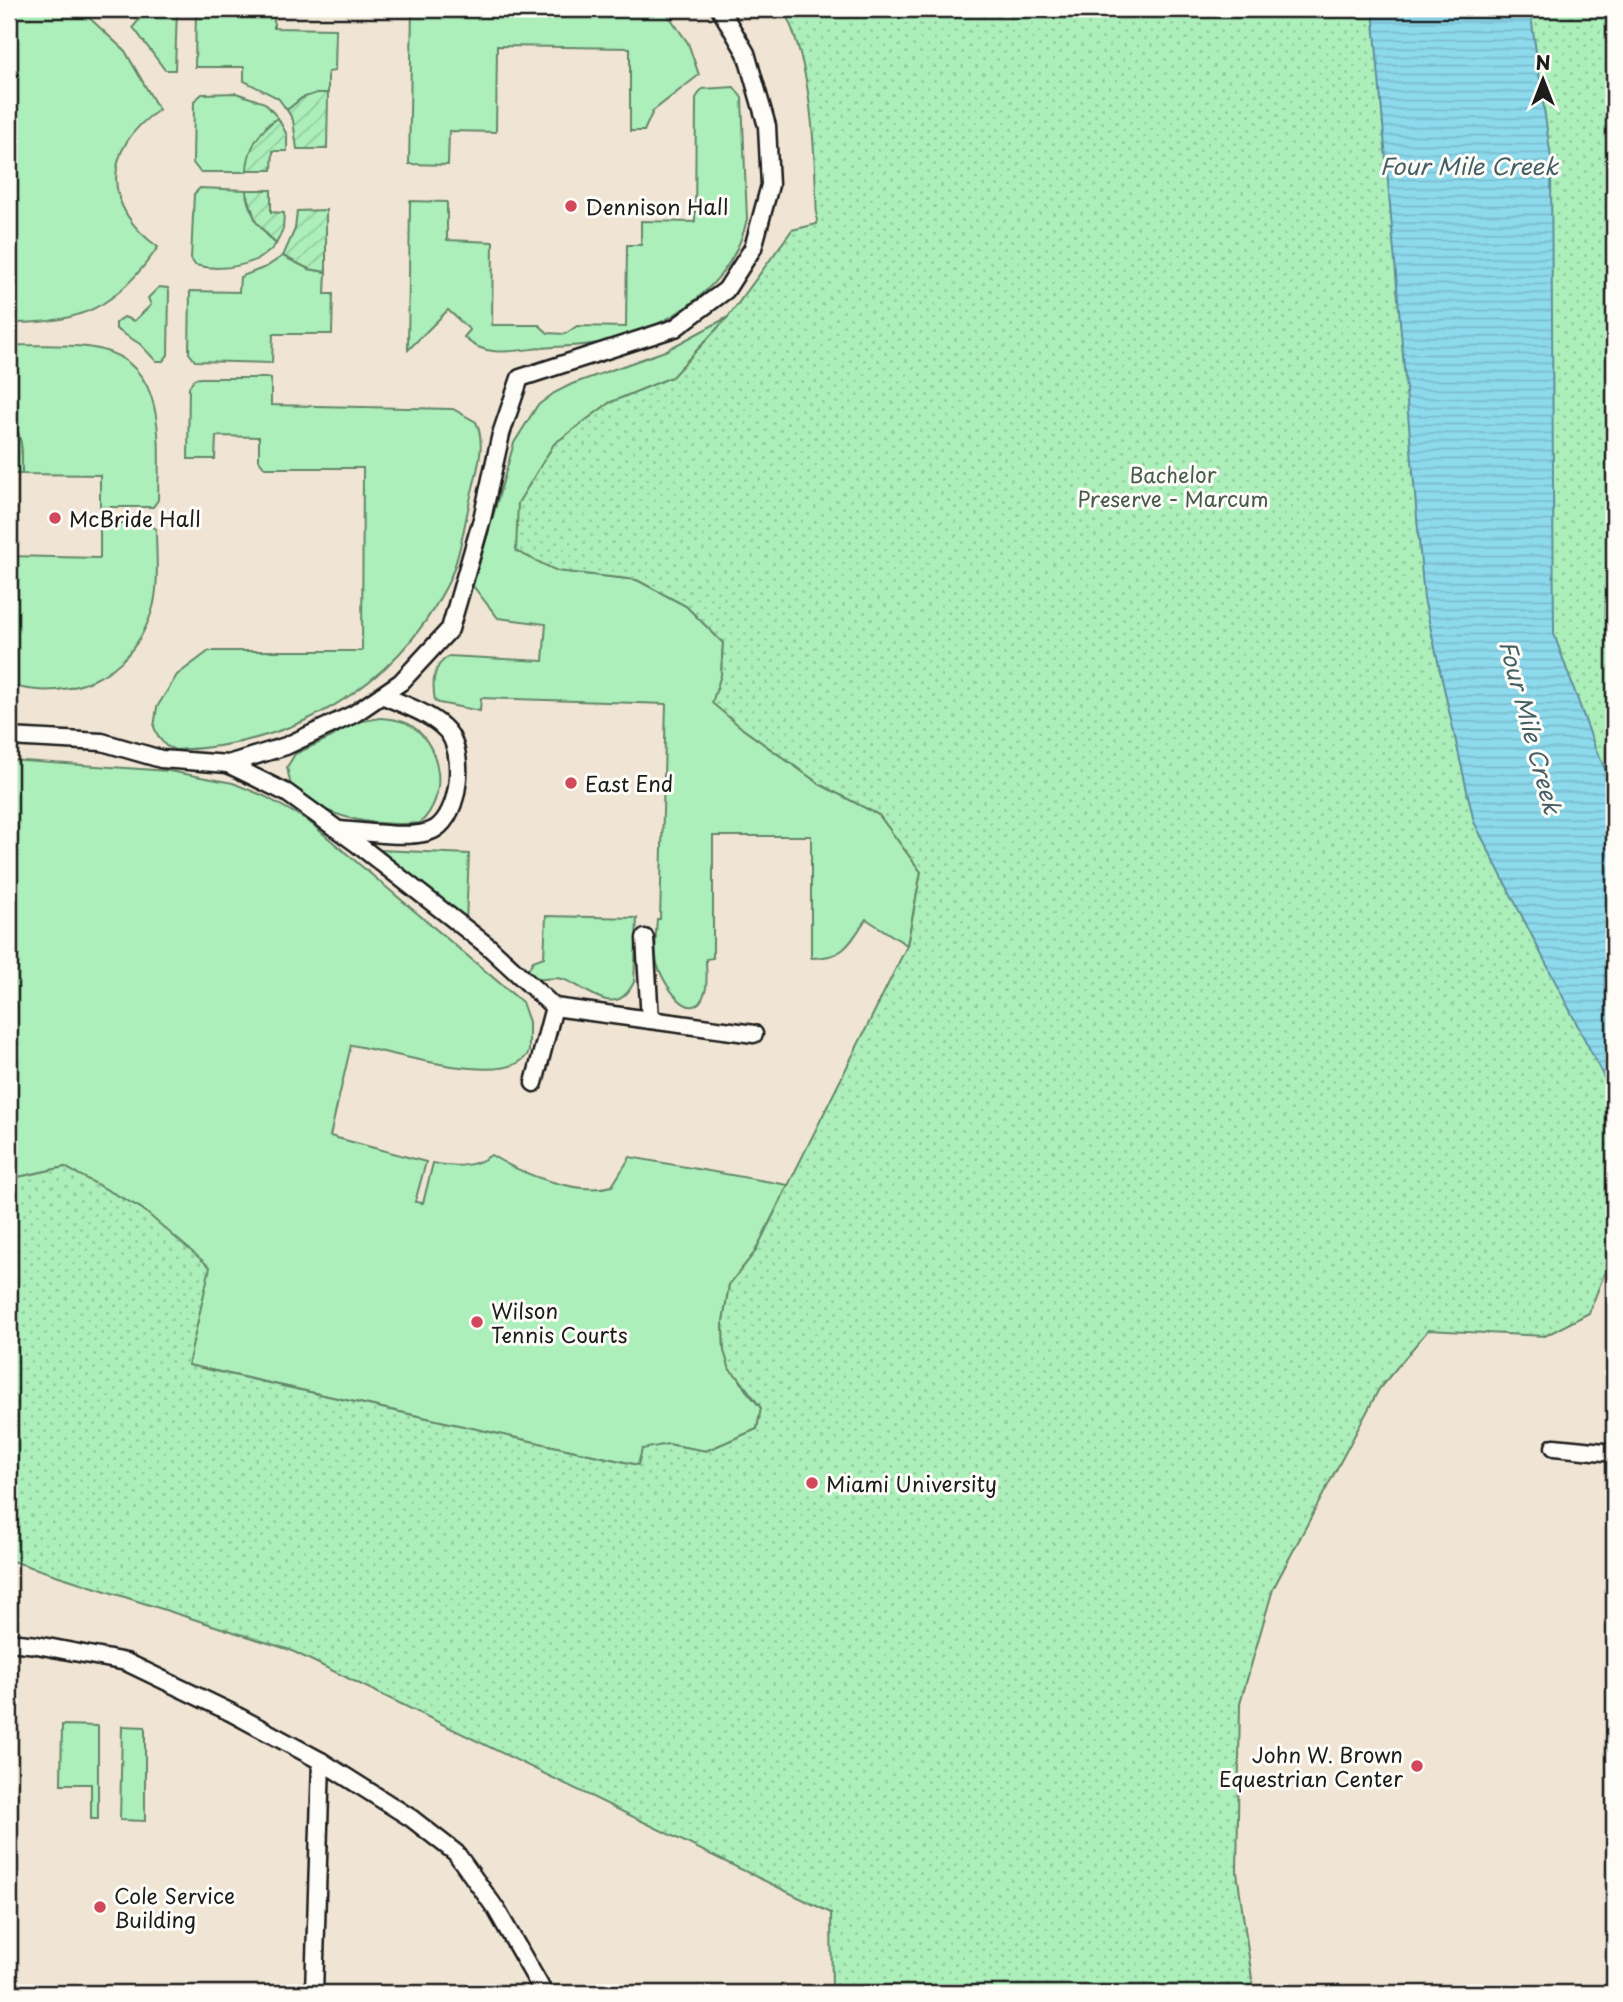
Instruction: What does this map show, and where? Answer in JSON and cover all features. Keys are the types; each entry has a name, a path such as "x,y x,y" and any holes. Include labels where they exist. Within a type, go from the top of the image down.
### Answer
{"lane":[{"path":"9,737 102,742 161,759 228,764 286,746 354,714 401,682 450,629 482,519 501,434 520,377 675,328 726,290 753,248 770,185 766,126 746,53 720,9"},
{"path":"337,829 414,835 434,830 450,817 456,795 456,751 449,732 432,718 382,695"},
{"path":"228,764 287,793 337,829 489,947 554,1007 754,1034"},
{"path":"645,938 650,1020"},
{"path":"534,1083 554,1007"},
{"path":"1555,1447 1614,1453"},
{"path":"9,1642 126,1662 230,1712 321,1761 411,1818 456,1853 496,1909 544,1993"},
{"path":"314,1993 321,1761"}],"shaded area":[{"name":"Miami University","path":"9,9 1471,9 1614,972 1614,1993 9,1993"}],"green space":[{"path":"9,9 82,11 125,51 159,110 140,125 127,142 119,159 116,178 119,196 127,214 140,231 158,247 143,268 112,298 95,308 57,320 9,323"},
{"path":"128,9 177,9 175,70 165,70 133,27 139,20"},
{"path":"196,9 274,9 274,28 336,29 335,71 328,72 328,93 302,98 287,110 278,98 244,81 244,67 195,67"},
{"path":"412,9 664,9 688,43 699,75 653,111 644,131 630,131 630,48 497,46 496,132 449,131 448,165 409,164"},
{"name":"Bachelor Preserve - Marcum","path":"783,9 1614,9 1614,1260 1610,1259 1589,1313 1545,1336 1428,1330 1379,1389 1273,1589 1240,1704 1237,1872 1254,1993 832,1993 831,1913 290,1650 9,1560 9,1179 65,1167 141,1208 210,1267 188,1365 638,1465 642,1449 668,1444 706,1451 757,1429 761,1408 730,1370 724,1351 723,1322 729,1285 755,1252 907,946 921,872 879,815 821,785 743,729 712,703 721,675 723,643 686,606 637,580 557,571 516,551 518,503 554,444 609,403 672,377 728,317 792,230 817,224 814,143 807,85 793,32"},
{"path":"734,87 742,98 747,219 740,242 729,263 698,298 659,323 615,340 499,352 472,344 464,337 470,330 448,310 408,350 410,201 447,202 447,240 493,242 492,325 539,325 548,333 565,334 577,326 626,327 627,245 641,245 641,221 695,222 696,98 702,89"},
{"path":"236,93 265,103 278,118 267,125 246,172 200,172 193,163 194,101 202,94"},
{"path":"328,93 327,149 297,149 293,120 287,110 302,98"},
{"path":"278,118 287,135 287,151 273,151 272,170 247,170 256,140"},
{"path":"200,188 246,190 256,219 276,244 260,258 239,265 216,268 195,265 191,259 194,194"},
{"path":"246,190 271,190 271,212 284,213 283,229 276,244 256,222"},
{"path":"326,210 326,272 309,269 283,256 295,229 297,211"},
{"path":"283,256 309,269 326,272 325,294 333,294 332,334 273,334 272,363 195,361 189,353 190,291 239,292 240,277 266,267"},
{"path":"159,287 168,288 169,291 168,355 163,361 156,361 140,344 116,329 116,323 124,317 134,321 151,305 148,298"},
{"path":"728,317 672,377 609,403 557,571 637,580 686,606 723,643 721,675 743,729 821,785 879,815 921,872 907,945 866,919 855,936 838,953 811,958 811,836 713,836 713,958 706,959 705,992 699,1003 693,1006 678,998 664,980 656,952 657,919 660,919 666,704 481,698 480,711 435,701 434,682 436,670 449,656 543,661 546,624 498,618 473,586 514,443 537,406 572,384 665,351"},
{"path":"11,345 87,347 114,354 133,366 146,384 154,404 158,428 158,500 153,507 100,507 100,475 22,474 20,438 9,420"},
{"path":"271,378 271,405 453,409 476,422 481,441 477,474 454,567 446,587 424,623 397,655 367,683 334,706 297,724 258,737 217,746 175,750 166,746 154,727 157,707 177,675 209,651 362,651 363,468 265,468 259,460 259,437 216,436 215,459 188,459 189,387 194,379"},
{"path":"9,421 20,438 22,474 9,474"},
{"path":"100,523 148,523 156,529 156,594 141,636 128,654 95,680 54,690 9,685 9,556 100,558"},
{"path":"380,718 401,721 412,726 422,735 436,760 438,787 435,800 420,823 386,824 335,814 304,798 291,787 287,767 295,754 332,737 352,723"},
{"path":"9,760 169,771 233,783 264,796 307,820 522,1002 529,1022 529,1051 518,1063 499,1068 447,1065 351,1045 330,1136 426,1162 415,1202 423,1203 433,1163 463,1165 478,1162 491,1155 517,1169 549,1181 582,1188 612,1186 630,1157 788,1185 755,1252 729,1285 723,1322 724,1351 745,1389 761,1408 757,1429 706,1451 668,1444 638,1465 188,1365 65,1167 9,1179"},
{"path":"380,850 469,854 466,921"},
{"path":"546,916 637,918 634,982 626,994 609,1000 562,979 533,979 528,970 533,961 544,957"},
{"path":"62,1725 98,1726 98,1819 91,1819 91,1784 61,1784"},
{"path":"122,1726 145,1727 145,1821 120,1820"}],"water":[{"name":"Four Mile Creek","path":"1373,9 1530,9 1551,158 1554,634 1596,750 1614,787 1614,1097 1474,822 1424,599"}],"place":[{"name":"Dennison Hall","path":"571,206"},
{"name":"McBride Hall","path":"55,518"},
{"name":"East End","path":"571,783"},
{"name":"Wilson Tennis Courts","path":"477,1322"},
{"name":"Miami University","path":"812,1483"},
{"name":"John W. Brown Equestrian Center","path":"1417,1766"},
{"name":"Cole Service Building","path":"100,1907"}]}
